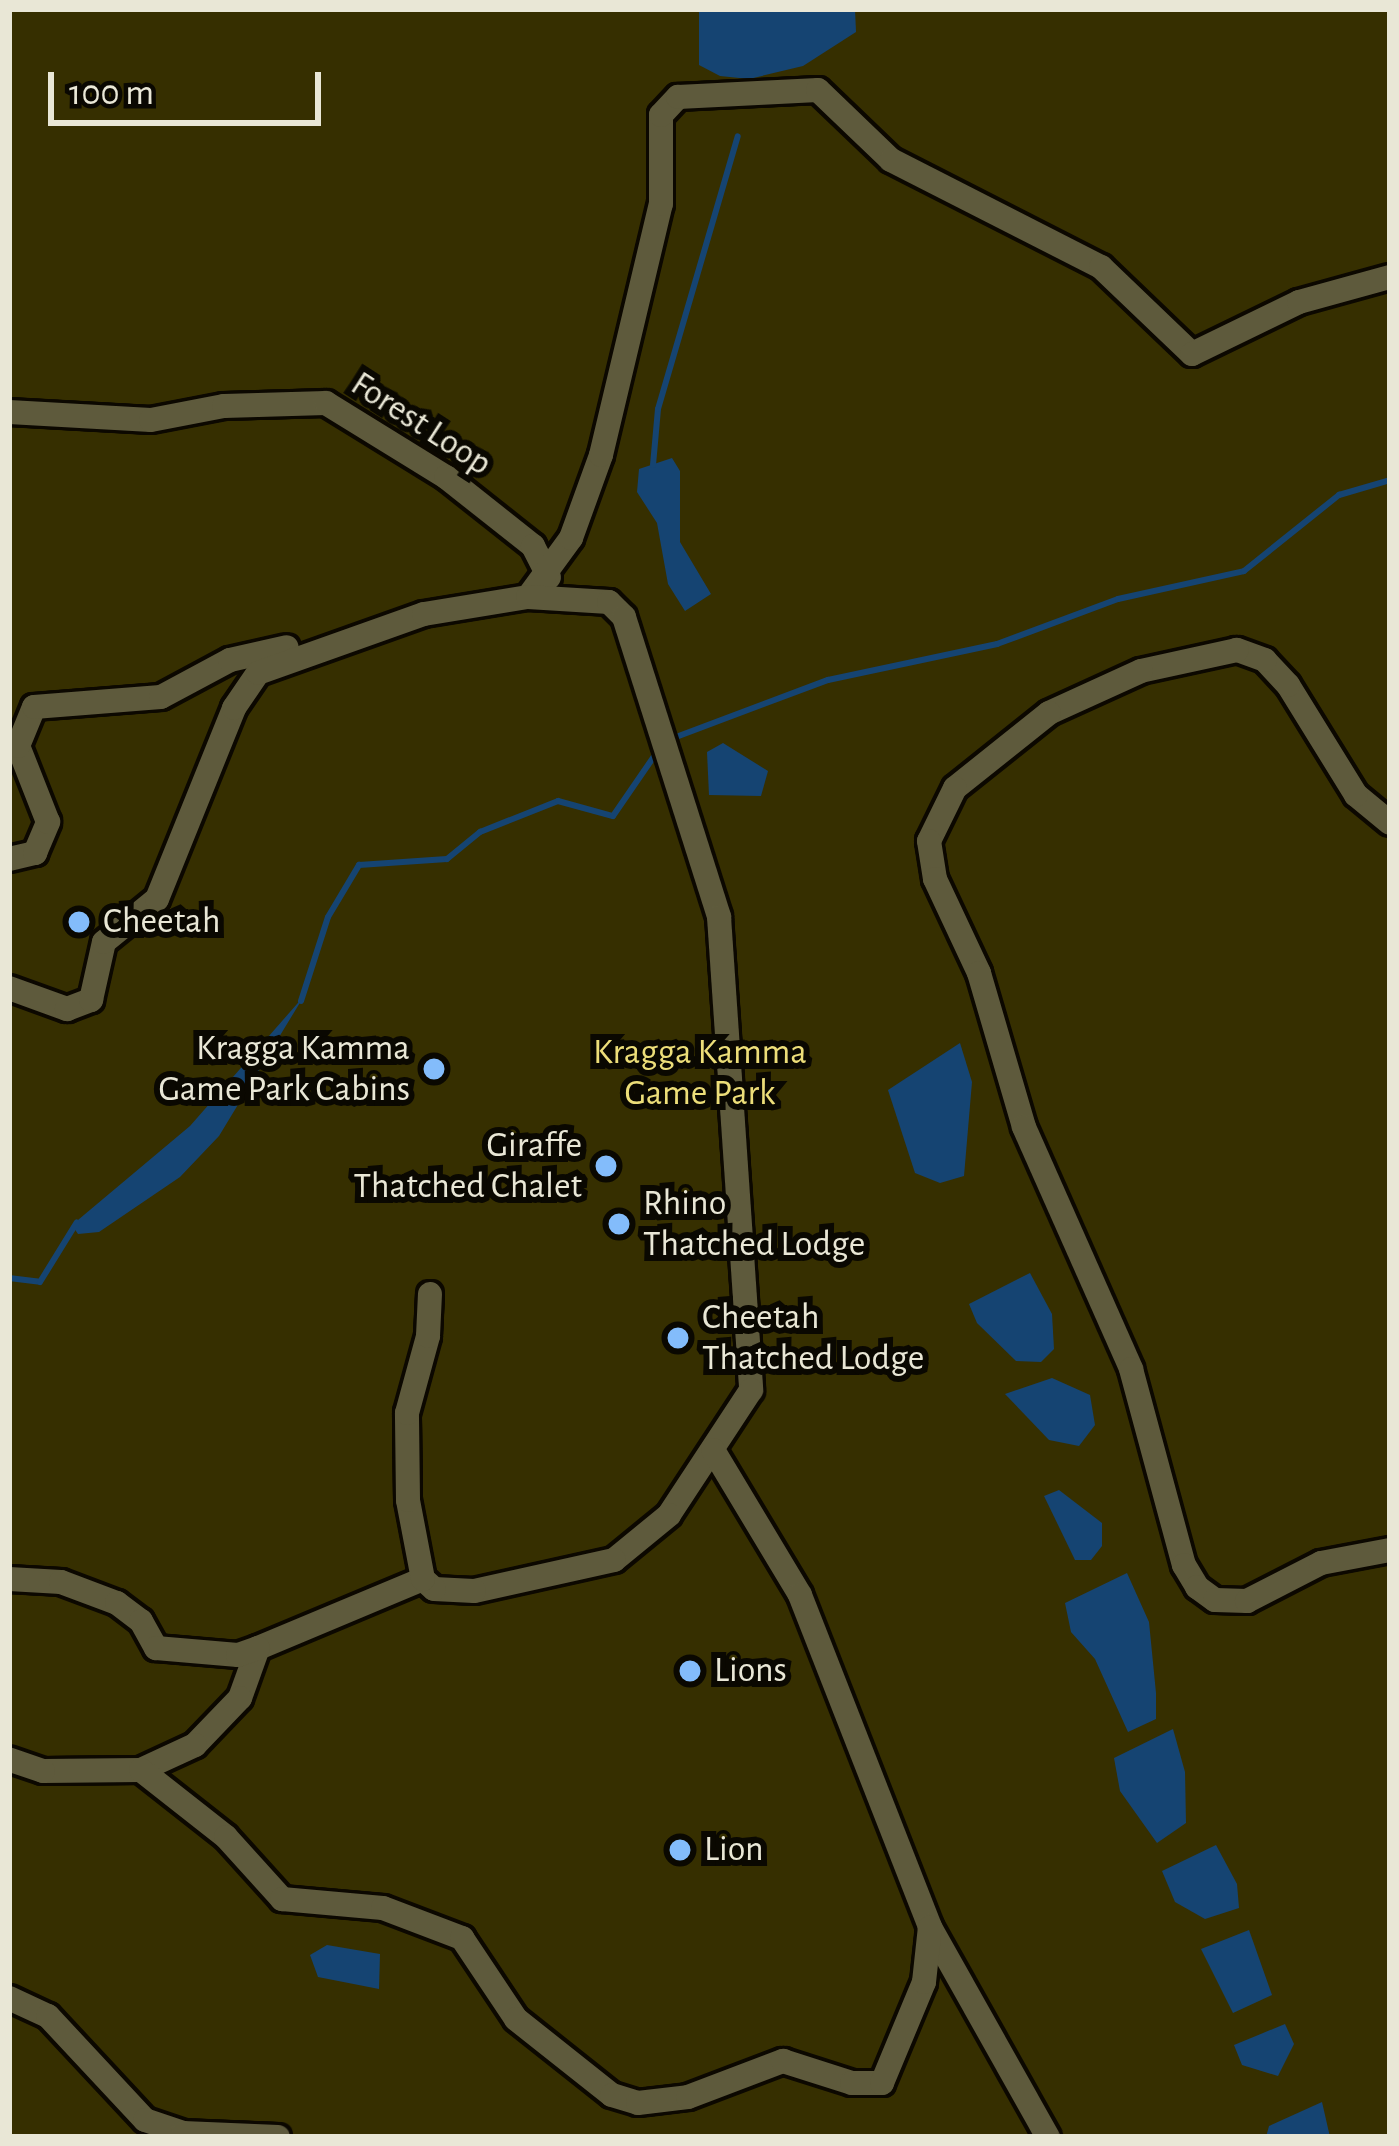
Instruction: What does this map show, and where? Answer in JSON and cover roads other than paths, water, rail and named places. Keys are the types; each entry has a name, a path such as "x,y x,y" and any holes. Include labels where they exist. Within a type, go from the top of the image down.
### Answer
{"lane":[{"path":"529,598 549,577 572,538 654,245 665,165 661,115 678,97 818,90 891,160 1101,267 1192,354 1223,346 1299,302 1390,277"},
{"name":"Forest Loop","path":"9,412 151,420 224,406 326,403 430,466 533,546 549,577"},
{"path":"533,546 572,538"},
{"path":"9,859 35,853 48,822 18,746 34,707 160,697 392,624 529,598 599,598 624,617 719,917 752,1390 688,1490 614,1560 474,1592 434,1589 423,1579 408,1500 406,1413 428,1336 430,1294"},
{"path":"1390,823 1356,795 1288,685 1265,660 1237,650 1141,671 1049,713 955,788 928,841 935,879 979,973 1024,1127 1131,1369 1184,1565 1197,1586 1214,1600 1247,1601 1321,1563 1390,1550"},
{"path":"9,988 67,1009 91,1000 104,942 158,899 254,665"},
{"path":"713,1450 817,1631 930,1927 1048,2137"},
{"path":"688,1490 741,1498"},
{"path":"9,1579 61,1582 117,1603 142,1621 156,1648 238,1655 423,1579"},
{"path":"9,1759 43,1771 141,1770 195,1745 241,1698 258,1648"},
{"path":"141,1770 226,1837 283,1899 382,1908 462,1938 516,2019 612,2095 638,2103 688,2097 783,2062 852,2083 883,2083 924,1982 930,1927"},
{"path":"9,1998 48,2016 146,2120 184,2133 278,2137"}],"water":[{"path":"699,9 855,9 856,32 803,66 749,79 720,76 699,65"},
{"path":"672,458 680,471 680,542 711,594 685,611 668,584 657,523 637,492 639,469"},
{"path":"723,743 768,771 761,796 709,795 707,752"},
{"path":"304,996 219,1136 180,1177 99,1232 78,1234 72,1225 190,1126"},
{"path":"960,1043 972,1082 964,1176 940,1183 915,1173 888,1090"},
{"path":"1030,1273 1052,1314 1054,1349 1041,1362 1016,1361 977,1323 969,1304"},
{"path":"1052,1378 1090,1395 1095,1425 1079,1446 1049,1440 1005,1394"},
{"path":"1059,1490 1102,1523 1102,1546 1091,1560 1075,1560 1044,1496"},
{"path":"1127,1573 1149,1622 1156,1693 1156,1719 1128,1732 1095,1659 1071,1632 1065,1603"},
{"path":"1173,1729 1185,1772 1186,1823 1157,1843 1120,1791 1114,1758"},
{"path":"1216,1845 1237,1884 1239,1908 1205,1919 1175,1902 1162,1871"},
{"path":"1249,1930 1272,1995 1233,2013 1201,1949"},
{"path":"327,1945 380,1954 379,1989 318,1977 310,1955"},
{"path":"1285,2024 1294,2044 1278,2076 1242,2065 1234,2045"},
{"path":"1322,2102 1330,2137 1266,2137 1269,2126"}],"waterway":[{"path":"653,465 658,409 738,136"},
{"path":"668,740 828,680 997,644 1118,599 1244,571 1339,495 1390,480"},
{"path":"301,1001 328,917 359,865 447,859 480,832 558,801 613,816 659,749"},
{"path":"9,1278 40,1282 77,1222"}],"place":[{"name":"Cheetah","path":"79,922"},
{"name":"Kragga Kamma Game Park Cabins","path":"434,1069"},
{"name":"Giraffe Thatched Chalet","path":"606,1166"},
{"name":"Rhino Thatched Lodge","path":"619,1224"},
{"name":"Cheetah Thatched Lodge","path":"678,1338"},
{"name":"Lions","path":"690,1671"},
{"name":"Lion","path":"680,1850"}],"park label":[{"name":"Kragga Kamma Game Park","path":"700,1072"}]}
